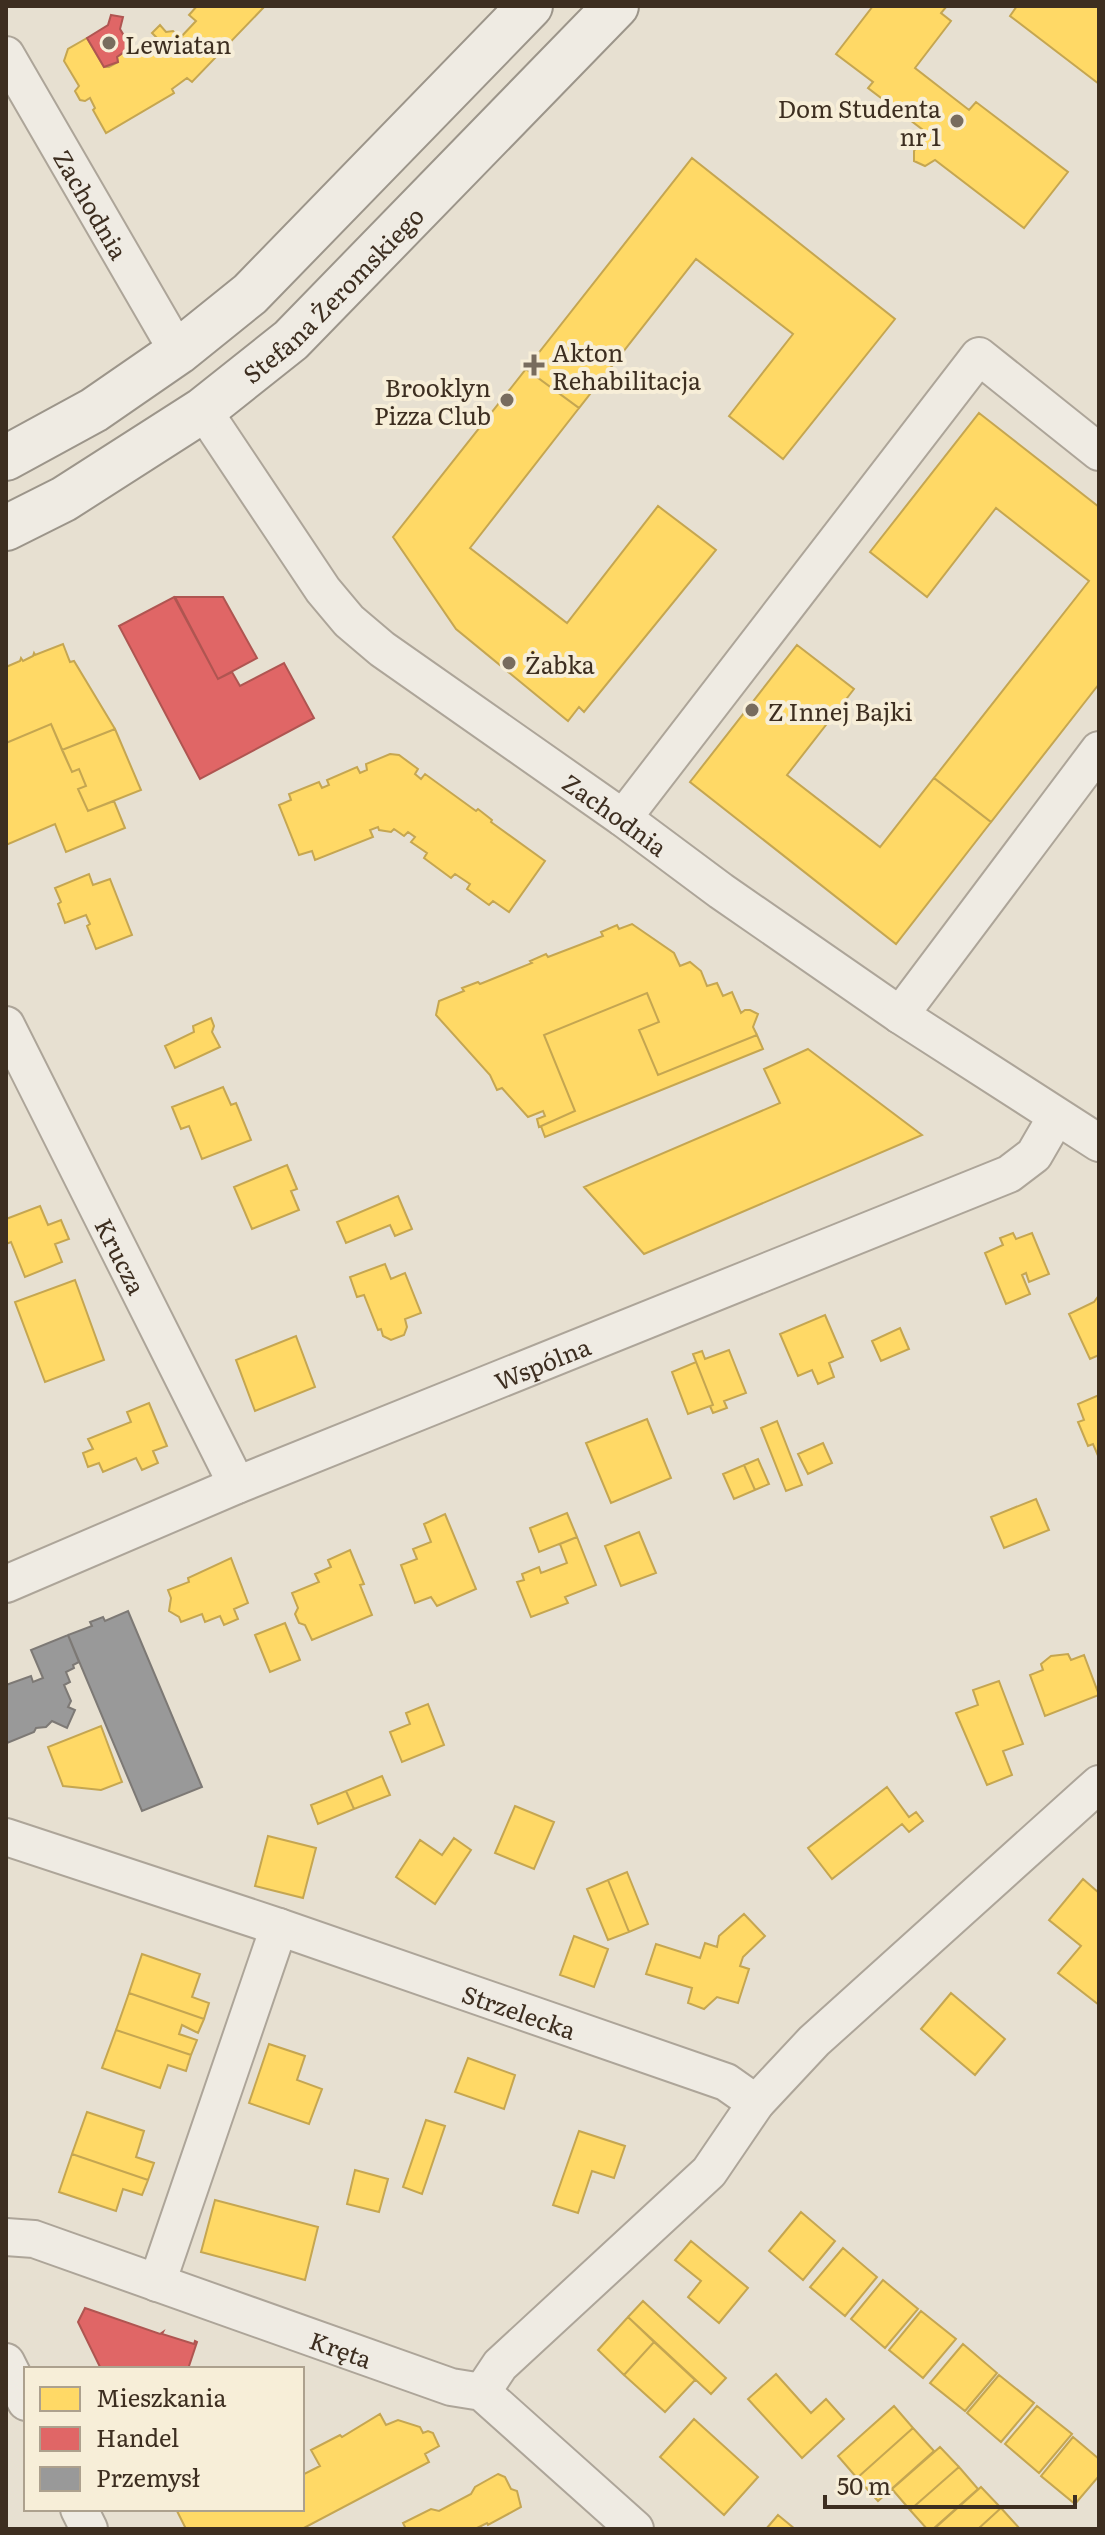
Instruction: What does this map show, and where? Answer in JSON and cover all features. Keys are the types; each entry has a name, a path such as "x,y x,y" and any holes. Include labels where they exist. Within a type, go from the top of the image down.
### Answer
{"main road":[{"path":"6,458 94,410 178,352 250,294 530,6"},
{"name":"Stefana Żeromskiego","path":"6,528 64,499 203,410 291,340 616,6"},
{"path":"203,410 199,364 218,320"}],"street":[{"name":"Zachodnia","path":"6,55 178,352"},
{"path":"623,818 979,356 1099,452"},
{"name":"Zachodnia","path":"203,410 306,565 349,621 382,649 900,1015 1099,1143"},
{"path":"900,1015 1099,750"},
{"name":"Krucza","path":"6,1025 237,1485"},
{"name":"Wspólna","path":"6,1584 237,1485 1009,1174 1034,1155 1056,1117"},
{"path":"635,2529 482,2392 500,2365 709,2172 756,2103 814,2041 1099,1784"},
{"name":"Strzelecka","path":"6,1837 279,1927 726,2082 756,2103"},
{"path":"157,2283 279,1927"},
{"name":"Kręta","path":"6,2237 34,2239 451,2387 482,2392"},
{"path":"6,2362 24,2398"},
{"path":"80,2511 89,2529"}],"building: Mieszkania":[{"path":"197,6 265,6 192,82 187,78 172,89 174,93 106,133 90,98 80,100 75,91 79,86 64,61 68,49 87,38 104,67 109,67 131,47 136,55 159,40 152,33 160,25 166,32 173,31 180,38 196,21 189,15"},
{"name":"Dom Studenta nr 1","path":"873,6 947,6 941,13 951,21 915,68 969,110 976,102 1068,172 1024,228 935,160 925,166 914,161 914,151 927,133 868,88 873,82 836,54"},
{"path":"1017,6 1099,6 1099,84 1010,16"},
{"path":"692,158 895,319 783,459 729,416 793,334 696,259 579,408 526,369"},
{"path":"526,369 579,408 470,548 567,623 658,506 716,550 584,712 579,707 568,721 456,629 393,537"},
{"path":"979,413 1099,507 1099,684 991,822 934,778 1089,581 996,508 927,597 870,552"},
{"path":"63,644 70,662 74,661 115,729 62,750 51,724 6,743 6,667 21,658 23,661 34,653"},
{"path":"797,645 854,689 787,775 880,847 934,778 991,822 896,944 690,782"},
{"path":"51,724 72,772 79,769 86,786 78,789 88,811 114,801 125,828 66,852 55,824 6,845 6,743"},
{"path":"115,729 141,790 88,811 78,789 86,786 79,769 72,772 62,750"},
{"path":"390,754 399,755 418,769 415,774 421,779 425,774 476,811 478,809 545,861 509,912 493,901 489,905 467,889 470,884 455,874 451,878 424,858 427,853 411,842 415,837 408,832 404,836 394,829 391,832 379,830 378,827 370,830 373,837 315,860 312,851 299,855 279,805 291,800 289,794 319,782 322,788 329,785 327,780 357,767 360,773 367,770 366,764"},
{"path":"89,874 93,885 110,879 132,935 96,949 86,915 65,923 55,888"},
{"path":"632,924 674,953 680,966 690,962 701,971 707,986 717,983 723,996 732,992 741,1013 750,1010 758,1014 753,1027 757,1035 658,1075 639,1030 659,1022 647,993 544,1035 575,1111 539,1127 537,1119 545,1116 543,1111 528,1117 502,1088 497,1090 490,1075 436,1015 439,1001 464,991 462,988 532,963 530,961 546,954 548,957 603,936 601,932 617,925 619,929"},
{"path":"647,993 659,1022 639,1030 658,1075 757,1035 763,1049 545,1137 541,1126 575,1111 544,1035"},
{"path":"211,1018 214,1026 212,1032 220,1047 175,1068 165,1046 194,1032 193,1026"},
{"path":"808,1049 922,1135 644,1254 584,1187 780,1103 764,1069"},
{"path":"223,1087 231,1105 236,1103 251,1140 202,1159 189,1126 181,1129 172,1107"},
{"path":"287,1165 297,1189 291,1191 299,1210 252,1229 234,1187"},
{"path":"398,1196 412,1229 395,1236 390,1225 346,1243 337,1222"},
{"path":"40,1206 48,1225 61,1220 69,1239 55,1244 62,1262 25,1277 11,1242 6,1244 6,1219"},
{"path":"1013,1233 1016,1239 1032,1233 1049,1274 1029,1282 1026,1273 1022,1275 1030,1294 1006,1304 985,1253 1003,1245 1000,1238"},
{"path":"385,1264 391,1279 405,1273 421,1313 405,1319 407,1327 404,1335 391,1340 383,1336 381,1329 378,1330 364,1295 357,1297 350,1277"},
{"path":"75,1280 104,1360 45,1382 15,1302"},
{"path":"1099,1295 1099,1355 1090,1359 1069,1314 1094,1302"},
{"path":"825,1315 843,1357 829,1363 834,1377 818,1384 812,1370 798,1376 780,1334"},
{"path":"900,1328 909,1349 881,1361 872,1341"},
{"path":"296,1336 315,1387 255,1411 236,1360"},
{"path":"729,1350 746,1393 724,1401 727,1408 713,1413 710,1406 713,1405 693,1354 702,1351 705,1359"},
{"path":"696,1362 713,1405 688,1414 672,1372"},
{"path":"1099,1395 1099,1458 1093,1444 1088,1446 1078,1422 1084,1420 1078,1404"},
{"path":"149,1403 167,1446 153,1451 158,1463 142,1470 136,1458 103,1472 99,1463 88,1467 83,1453 93,1449 88,1439 131,1422 127,1412"},
{"path":"647,1419 671,1478 611,1503 586,1443"},
{"path":"777,1421 802,1485 786,1491 761,1428"},
{"path":"823,1443 832,1463 808,1474 798,1454"},
{"path":"758,1459 769,1484 755,1490 744,1465"},
{"path":"744,1465 755,1490 734,1499 723,1474"},
{"path":"1036,1499 1049,1530 1004,1548 991,1517"},
{"path":"567,1513 577,1537 539,1552 530,1528"},
{"path":"445,1514 476,1589 437,1606 431,1597 415,1603 401,1565 417,1559 413,1549 431,1542 424,1524"},
{"path":"639,1532 656,1573 621,1586 605,1546"},
{"path":"577,1537 596,1585 565,1597 568,1603 531,1617 517,1582 524,1580 522,1574 539,1567 541,1573 567,1563 560,1544"},
{"path":"350,1550 372,1615 312,1640 295,1614 298,1608 292,1593 319,1582 315,1574 331,1567 328,1560"},
{"path":"231,1558 248,1603 234,1609 238,1619 224,1625 220,1616 205,1622 202,1614 181,1622 169,1611 171,1598 168,1590"},
{"path":"285,1623 300,1660 270,1672 255,1635"},
{"path":"1068,1654 1071,1660 1084,1655 1099,1695 1045,1716 1030,1675 1043,1670 1041,1664 1051,1656"},
{"path":"999,1681 1023,1744 1003,1751 1012,1775 987,1785 956,1713 978,1705 973,1690"},
{"path":"428,1704 444,1745 402,1762 390,1732 410,1724 406,1713"},
{"path":"101,1726 122,1782 101,1790 63,1786 48,1747"},
{"path":"382,1776 390,1795 354,1809 346,1791"},
{"path":"887,1787 909,1817 916,1812 923,1821 909,1832 902,1824 832,1879 808,1848"},
{"path":"346,1791 354,1809 318,1824 311,1805"},
{"path":"515,1806 554,1822 534,1869 495,1853"},
{"path":"268,1836 316,1848 303,1898 255,1886"},
{"path":"454,1838 471,1850 435,1904 396,1877 420,1840 442,1855"},
{"path":"627,1872 648,1924 629,1932 608,1880"},
{"path":"1083,1879 1099,1893 1099,2005 1058,1973 1081,1946 1049,1920"},
{"path":"608,1880 629,1932 608,1940 587,1889"},
{"path":"744,1914 765,1936 743,1957 740,1966 749,1969 738,2003 717,1997 704,2009 688,2003 692,1988 646,1974 656,1944 700,1958 705,1943 717,1947 719,1936"},
{"path":"574,1936 608,1949 594,1987 560,1975"},
{"path":"142,1954 200,1974 192,1997 209,2003 204,2019 129,1993"},
{"path":"129,1993 204,2019 198,2033 182,2025 179,2034 197,2040 191,2055 116,2030"},
{"path":"951,1993 1005,2039 975,2075 921,2029"},
{"path":"116,2030 191,2055 186,2071 168,2065 160,2088 102,2068"},
{"path":"269,2044 305,2056 297,2080 322,2089 309,2124 249,2103"},
{"path":"468,2058 515,2075 504,2109 455,2092"},
{"path":"87,2112 144,2131 136,2157 154,2163 148,2180 72,2154"},
{"path":"426,2120 445,2126 422,2194 403,2187"},
{"path":"579,2131 625,2146 614,2178 592,2171 578,2213 553,2205"},
{"path":"72,2154 148,2180 142,2195 123,2189 116,2211 59,2192"},
{"path":"355,2170 388,2179 379,2212 347,2204"},
{"path":"215,2200 318,2227 305,2280 201,2252"},
{"path":"801,2212 835,2241 803,2280 769,2251"},
{"path":"691,2241 748,2288 719,2323 688,2297 701,2281 675,2260"},
{"path":"843,2248 877,2277 845,2316 810,2287"},
{"path":"883,2280 918,2309 885,2348 851,2319"},
{"path":"643,2301 726,2378 711,2394 628,2317"},
{"path":"921,2311 956,2339 923,2378 889,2350"},
{"path":"628,2317 654,2342 624,2375 598,2350"},
{"path":"654,2342 695,2380 665,2412 624,2375"},
{"path":"963,2344 997,2373 965,2411 930,2383"},
{"path":"776,2374 811,2413 826,2399 844,2419 802,2458 748,2399"},
{"path":"999,2375 1034,2403 1001,2442 967,2413"},
{"path":"894,2406 913,2428 857,2478 838,2456"},
{"path":"1037,2406 1072,2434 1039,2473 1005,2444"},
{"path":"380,2414 386,2425 398,2420 420,2427 423,2433 433,2433 439,2446 425,2454 429,2462 302,2529 186,2529 177,2511 304,2511 304,2474 320,2466 311,2450 340,2435 342,2437"},
{"path":"694,2419 758,2477 724,2515 660,2457"},
{"path":"913,2428 934,2451 878,2501 857,2478"},
{"path":"1073,2437 1099,2459 1099,2476 1075,2504 1041,2476"},
{"path":"940,2447 959,2467 910,2510 892,2489"},
{"path":"959,2467 978,2489 933,2529 927,2529 910,2510"},
{"path":"498,2474 505,2477 511,2489 517,2491 521,2507 475,2529 406,2529 403,2523 431,2509 439,2511 471,2494 475,2487"},
{"path":"981,2487 1001,2508 978,2529 934,2529"},
{"path":"1001,2508 1020,2529 978,2529"},
{"path":"778,2515 795,2529 766,2529"}],"building: Handel":[{"name":"Lewiatan","path":"111,15 123,17 120,29 131,47 117,57 118,62 104,67 87,38 108,25"},
{"path":"174,597 218,679 232,672 240,686 284,663 314,718 200,779 119,626"},
{"path":"175,597 223,597 257,658 218,679"},
{"path":"85,2308 160,2334 163,2332 194,2344 197,2342 189,2367 100,2367 78,2322"}],"building: Przemysł":[{"path":"128,1611 202,1787 142,1811 68,1635 92,1626 90,1622 103,1617 105,1621"},
{"path":"68,1635 79,1662 66,1672 70,1682 64,1685 71,1701 68,1707 75,1710 67,1728 52,1721 46,1727 36,1728 34,1732 7,1743 6,1685 31,1676 33,1682 43,1678 31,1650"}],"place":[{"name":"Lewiatan","path":"109,43"},
{"name":"Dom Studenta nr 1","path":"957,121"},
{"name":"Akton Rehabilitacja","path":"534,365"},
{"name":"Brooklyn Pizza Club","path":"507,400"},
{"name":"Żabka","path":"509,663"},
{"name":"Z Innej Bajki","path":"752,710"}]}
